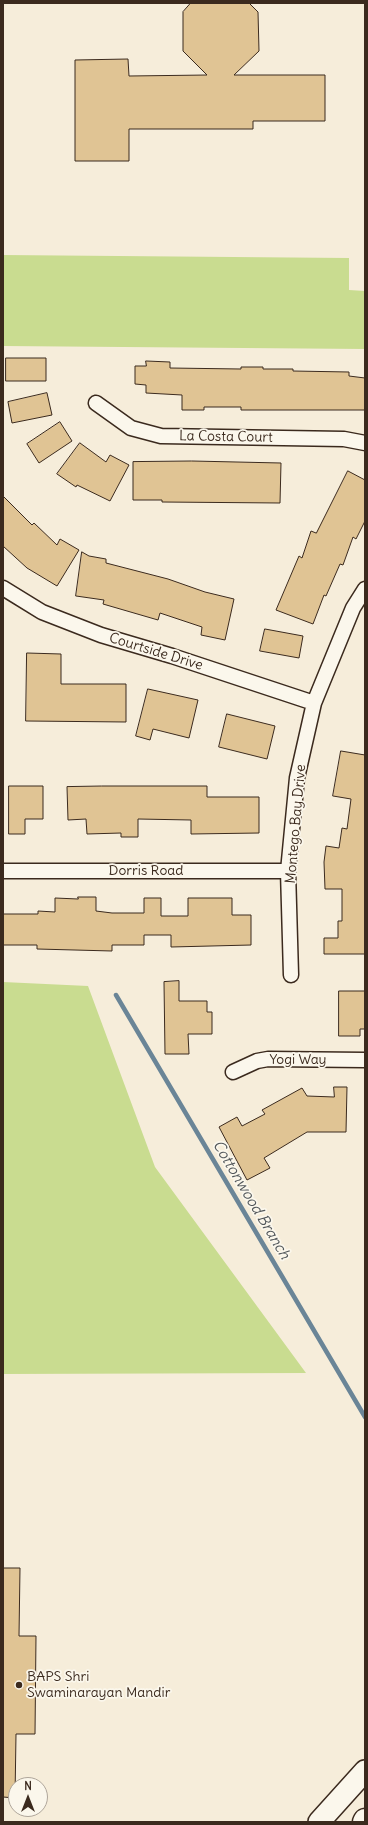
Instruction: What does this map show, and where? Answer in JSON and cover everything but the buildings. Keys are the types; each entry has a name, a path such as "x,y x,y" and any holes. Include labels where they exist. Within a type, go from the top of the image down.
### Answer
{"main road":[{"path":"319,1822 365,1771"}],"street":[{"name":"La Costa Court","path":"96,403 131,428 161,436 344,439 365,443"},
{"name":"Courtside Drive","path":"3,588 42,612 101,636 172,656 314,703"},
{"name":"Montego Bay Drive","path":"291,975 288,872 297,778 314,703 353,608 365,589"},
{"name":"Dorris Road","path":"3,871 288,872"},
{"name":"Yogi Way","path":"233,1072 257,1061 268,1059 365,1060"}],"green space":[{"path":"3,255 349,258 349,290 365,291 365,349 3,346"},
{"path":"3,982 88,986 155,1167 306,1373 3,1374"}],"waterway":[{"name":"Cottonwood Branch","path":"116,995 365,1417"}],"place":[{"name":"BAPS Shri Swaminarayan Mandir","path":"19,1685"}]}
